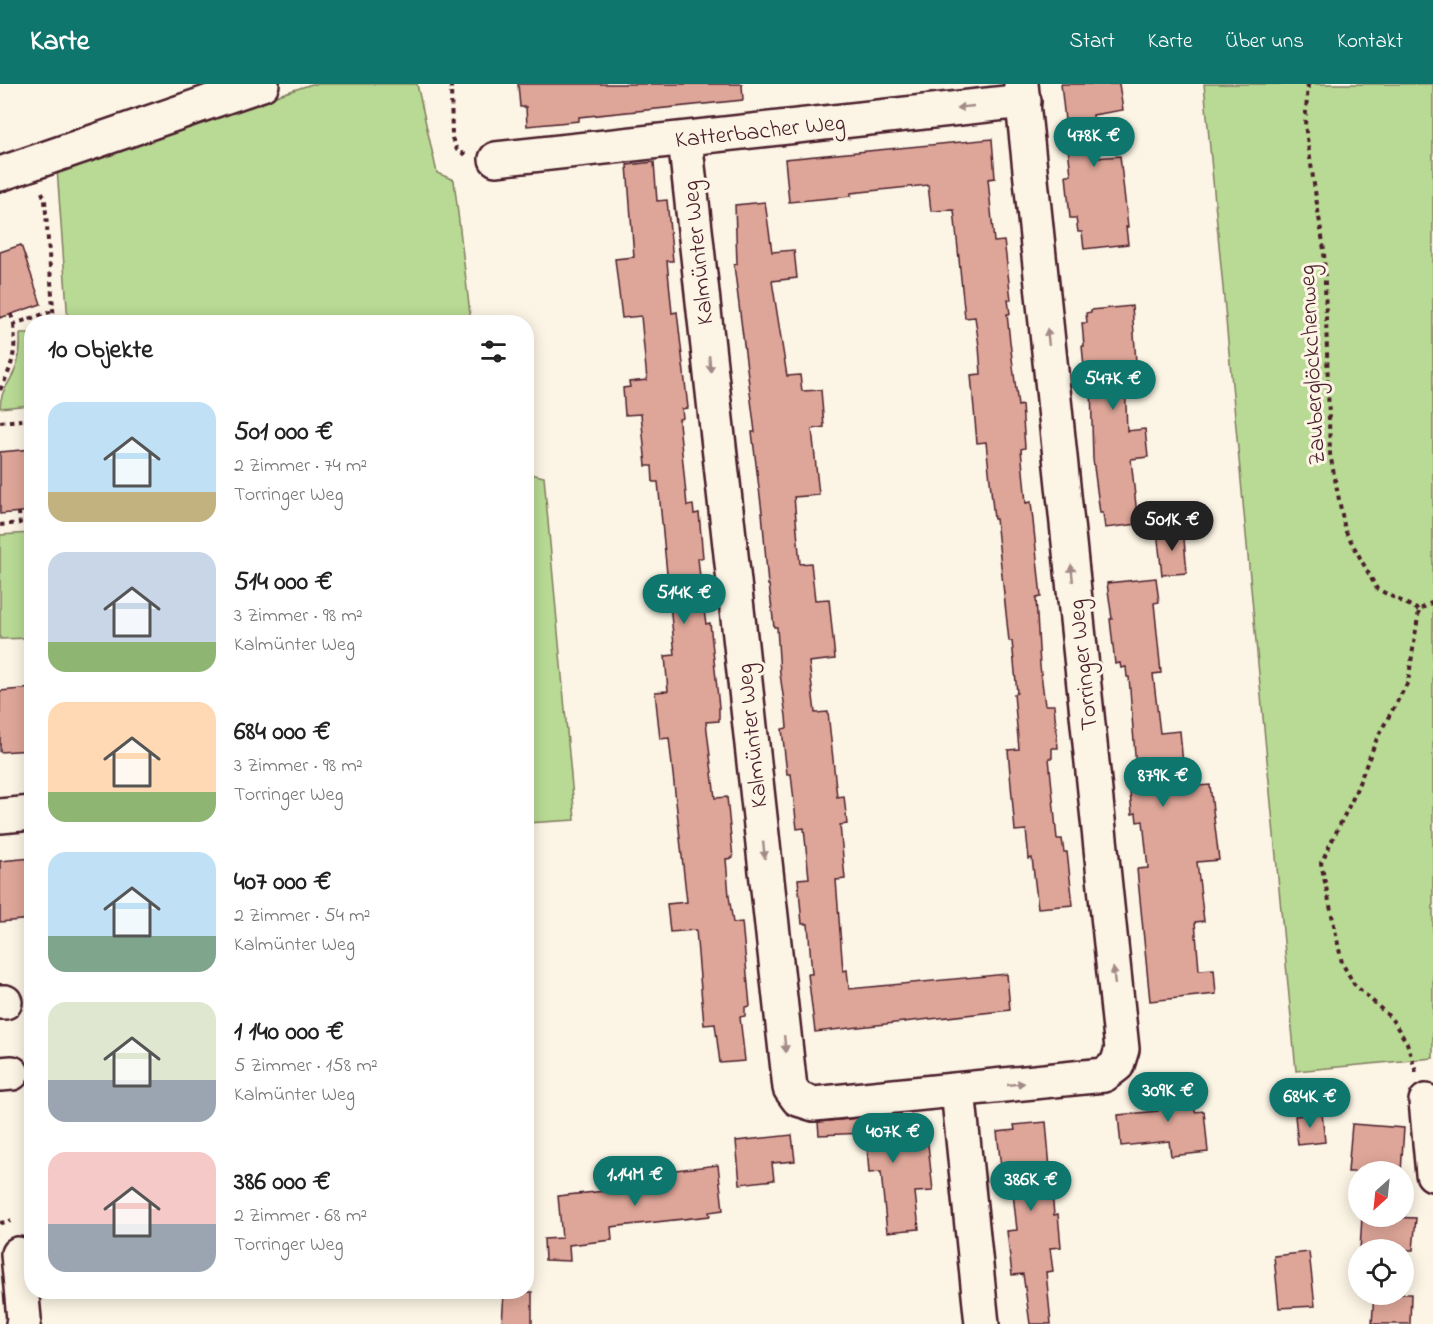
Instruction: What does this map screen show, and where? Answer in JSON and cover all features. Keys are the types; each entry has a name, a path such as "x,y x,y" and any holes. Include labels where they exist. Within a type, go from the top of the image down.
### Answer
{"street":[{"path":"0,174 262,84"},
{"name":"Katterbacher Weg","path":"496,159 685,139 1022,92"},
{"name":"Torringer Weg","path":"958,1090 1104,1075 1117,1065 1122,1049 1022,92"},
{"name":"Kalmünter Weg","path":"685,139 790,1088 798,1099 814,1104 958,1090"},
{"path":"0,816 24,814"},
{"path":"958,1090 982,1324"},
{"path":"1426,1101 1433,1174"},
{"path":"18,1254 23,1324"}],"path":[{"path":"451,84 452,138 457,150 477,159 496,159"},
{"name":"Zauberglöckchenweg","path":"1308,84 1305,125 1324,250 1330,454 1345,530 1377,589 1419,610"},
{"path":"31,163 45,200 53,315"},
{"path":"41,315 53,311"},
{"path":"0,390 10,371 14,353 14,324 11,314"},
{"path":"14,324 24,321"},
{"path":"0,422 24,420"},
{"path":"0,525 20,523 19,512"},
{"path":"1426,1101 1407,1043 1391,1018 1354,984 1342,963 1321,863 1353,798 1378,736 1408,682 1419,610 1433,602"}],"green space":[{"path":"312,84 417,84 437,173 454,180 470,315 68,315 57,168"},
{"path":"1204,84 1433,84 1433,1058 1296,1071"},
{"path":"20,334 24,334 24,406 0,408 3,393 18,363"},
{"path":"534,475 544,477 575,820 534,823"},
{"path":"24,533 24,638 0,639 0,535"}],"building":[{"path":"518,84 742,84 743,100 579,117 579,121 527,126 526,107 520,107"},
{"path":"1061,84 1119,84 1123,110 1093,115 1095,158 1120,156 1128,244 1084,249 1082,232 1078,232 1076,218 1070,218 1066,175 1071,175"},
{"path":"992,139 995,178 988,179 994,242 1004,241 1006,256 1011,300 1008,300 1010,314 1007,314 1010,342 1018,406 1022,405 1025,448 1021,449 1026,503 1031,502 1041,597 1036,598 1040,666 1045,705 1054,705 1058,748 1052,748 1052,758 1049,758 1057,839 1062,839 1064,852 1067,852 1073,905 1038,908 1026,830 1015,831 1008,750 1019,749 1012,641 1009,641 986,442 977,443 971,375 981,374 979,346 975,317 965,318 954,210 931,211 928,185 789,202 785,159"},
{"path":"654,162 657,201 667,200 673,261 667,261 672,313 677,312 688,408 682,409 683,418 679,419 687,506 693,505 694,514 699,513 703,558 698,558 702,597 706,624 710,623 719,707 719,721 706,722 715,798 727,797 733,858 726,859 733,923 742,922 750,1006 745,1007 745,1016 740,1017 745,1061 720,1063 715,1024 704,1025 696,930 670,932 667,904 687,902 669,738 660,739 655,692 668,691 665,656 675,655 658,482 653,482 652,466 646,466 641,414 625,415 623,388 630,387 629,382 647,380 641,316 622,318 615,259 634,257 627,165"},
{"path":"765,202 772,252 794,250 797,278 772,281 787,376 800,375 802,391 821,390 824,427 812,429 819,495 794,497 800,564 811,563 815,600 829,599 835,659 809,662 815,713 828,712 837,797 844,796 847,824 840,825 845,879 836,880 843,971 847,970 849,989 1007,974 1010,1010 815,1032 808,974 812,974 808,924 802,924 798,879 809,878 804,828 797,829 791,774 787,774 782,729 787,728 777,627 774,627 768,585 752,432 755,432 734,265 737,264 735,205"},
{"path":"21,245 41,304 0,318 0,252"},
{"path":"1132,306 1137,376 1129,376 1129,379 1125,379 1127,431 1145,429 1148,457 1131,459 1138,524 1105,528 1103,513 1100,513 1093,459 1091,386 1086,387 1082,323 1087,323 1086,313 1091,310"},
{"path":"24,450 24,512 0,514 0,452"},
{"path":"1183,528 1187,573 1162,575 1157,531"},
{"path":"1156,578 1159,602 1154,603 1161,673 1153,674 1160,733 1180,731 1185,787 1210,785 1219,860 1197,862 1204,921 1195,922 1199,970 1214,969 1216,994 1150,1001 1137,869 1148,868 1143,821 1137,822 1136,813 1132,814 1128,769 1136,768 1129,677 1127,677 1126,667 1121,668 1120,663 1115,664 1107,583"},
{"path":"24,689 24,750 0,752 0,691"},
{"path":"24,859 24,920 0,922 0,861"},
{"path":"1186,1079 1188,1095 1193,1095 1195,1112 1204,1111 1208,1152 1171,1156 1169,1141 1121,1146 1118,1115 1158,1111 1157,1098 1163,1098 1161,1081"},
{"path":"1322,1113 1325,1142 1298,1145 1295,1116"},
{"path":"890,1115 892,1130 926,1126 933,1191 915,1192 919,1229 887,1232 881,1172 869,1173 866,1133 819,1135 818,1122"},
{"path":"1046,1122 1054,1215 1058,1214 1061,1247 1050,1248 1053,1271 1046,1272 1051,1324 1030,1324 1023,1274 1012,1275 1007,1231 1017,1230 1012,1184 1003,1185 997,1132 1015,1130 1014,1125"},
{"path":"1352,1124 1404,1128 1402,1161 1349,1161"},
{"path":"792,1135 795,1161 772,1163 774,1180 740,1184 736,1141"},
{"path":"718,1165 723,1210 709,1212 710,1216 611,1227 612,1240 569,1245 570,1261 545,1260 544,1239 562,1238 558,1196 633,1188 632,1175"},
{"path":"1414,1218 1416,1218 1414,1239 1361,1239 1361,1227 1414,1227"},
{"path":"1309,1252 1315,1306 1279,1308 1274,1256"},
{"path":"504,1299 532,1299 532,1324 502,1324"},
{"path":"1373,1305 1411,1305 1410,1324 1372,1324"}]}
